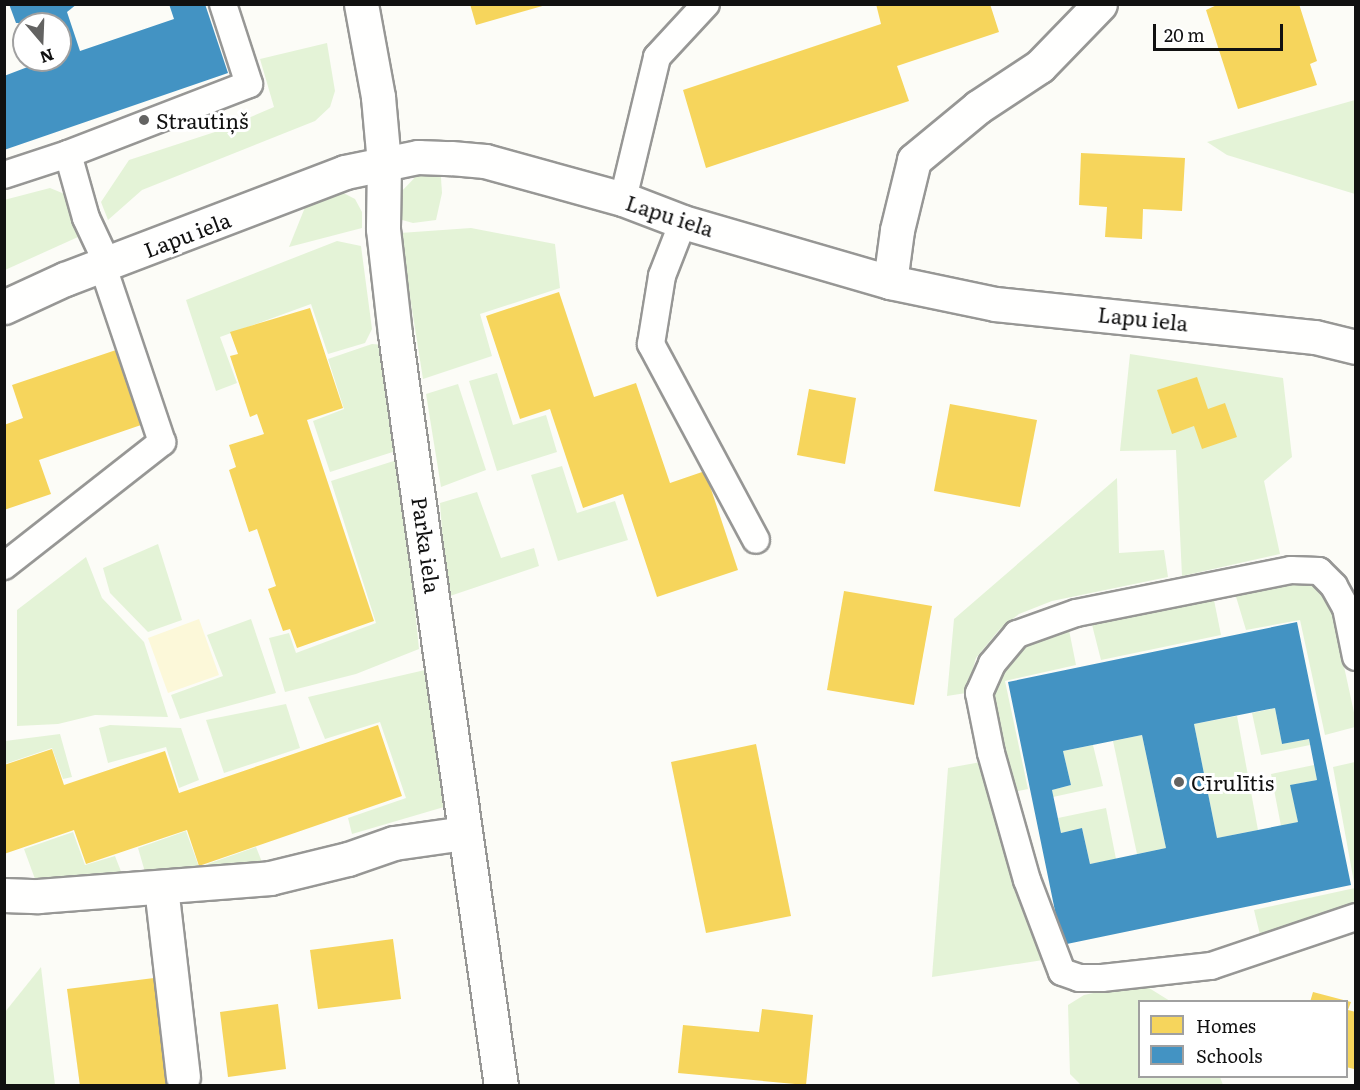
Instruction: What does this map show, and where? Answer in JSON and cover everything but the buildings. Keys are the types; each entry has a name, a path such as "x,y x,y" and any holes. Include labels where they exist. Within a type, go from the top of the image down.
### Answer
{"street":[{"name":"Parka iela","path":"361,4 378,97 384,163 382,229 438,615 464,833 501,1086"},
{"path":"890,282 897,230 914,160 978,107 1040,66 1100,4"},
{"name":"Lapu iela","path":"4,306 65,279 106,266 345,172 418,157 484,161 623,199 683,222 890,282 995,304 1315,337 1356,346"},
{"path":"4,895 161,887 270,878 348,859 394,843 464,833"},
{"path":"161,887 183,1077"}],"lane":[{"path":"4,175 68,154 249,84 223,4"},
{"path":"623,199 657,57 706,4"},
{"path":"4,566 162,442 106,266 86,218 68,154"},
{"path":"683,222 662,276 651,344 756,540"},
{"path":"1356,657 1346,608 1334,586 1318,571 1291,570 1076,613 1017,634 992,664 979,693 1020,858 1038,918 1062,972 1078,978 1102,978 1211,966 1356,917"}],"green space":[{"path":"327,43 335,91 330,107 315,121 142,190 108,220 101,202 129,160 218,131 274,107 260,59"},
{"path":"1355,100 1355,194 1227,155 1207,142"},
{"path":"440,163 442,193 436,220 413,223 395,218 400,193 423,169"},
{"path":"328,185 355,199 362,212 362,228 289,247 312,190"},
{"path":"50,188 67,195 78,237 5,270 4,200"},
{"path":"471,228 555,244 560,288 480,314 492,356 423,379 400,233"},
{"path":"337,241 361,246 372,329 365,343 328,354 311,304 220,337 237,383 216,391 186,300"},
{"path":"372,344 385,345 399,450 330,472 313,421 344,409 328,359"},
{"path":"1130,354 1283,378 1292,457 1264,481 1280,554 1182,576 1176,450 1120,451"},
{"path":"497,373 513,425 546,415 557,452 497,471 469,381"},
{"path":"458,384 486,470 441,487 426,394"},
{"path":"400,459 419,649 356,674 285,692 269,638 289,633 296,653 376,623 331,481"},
{"path":"562,466 577,513 615,501 628,540 558,561 531,475"},
{"path":"1117,478 1119,553 1164,550 1168,577 1052,601 1019,614 999,630 976,658 966,693 947,696 954,619"},
{"path":"477,492 501,558 534,548 539,566 447,597 440,503"},
{"path":"158,544 182,620 148,632 110,593 103,568"},
{"path":"86,557 102,598 144,642 168,717 95,715 58,724 17,726 17,610"},
{"path":"1313,579 1328,593 1355,717 1355,727 1325,735 1300,620 1246,630 1234,590"},
{"path":"1213,595 1221,635 1101,660 1091,621"},
{"path":"251,619 276,693 180,719 171,695 223,676 207,635"},
{"path":"1068,625 1076,665 1005,681 1028,789 1014,792 992,689 1014,648"},
{"path":"425,670 444,807 352,834 348,818 406,798 380,722 325,739 308,697"},
{"path":"286,704 300,748 224,773 206,720"},
{"path":"1275,708 1282,744 1309,739 1310,745 1261,755 1252,713"},
{"path":"1237,716 1258,830 1217,838 1194,724"},
{"path":"110,725 181,728 199,780 179,788 166,747 108,763 99,728"},
{"path":"60,734 72,777 63,779 52,748 5,764 5,741"},
{"path":"1142,735 1166,848 1137,854 1113,741"},
{"path":"1093,745 1103,786 1053,797 1052,790 1071,785 1063,751"},
{"path":"981,762 1043,960 932,977 948,768"},
{"path":"1355,762 1355,888 1333,767"},
{"path":"1314,765 1317,780 1291,785 1298,822 1281,826 1271,774"},
{"path":"1106,808 1116,859 1090,864 1082,828 1061,833 1058,818"},
{"path":"186,831 199,867 256,847 262,862 198,871 145,872 138,848"},
{"path":"73,832 85,865 115,856 122,874 35,879 24,849"},
{"path":"1355,888 1355,904 1262,943 1254,910"},
{"path":"41,967 55,1085 5,1085 5,1012"},
{"path":"1141,983 1168,1000 1138,1000 1138,1078 1220,1078 1223,1085 1081,1085 1070,1074 1068,1005 1084,995"}],"sand":[{"path":"199,619 219,675 168,693 148,638"}],"place":[{"name":"Strautiņš","path":"144,120"},
{"name":"Cīrulītis","path":"1179,782"}]}
